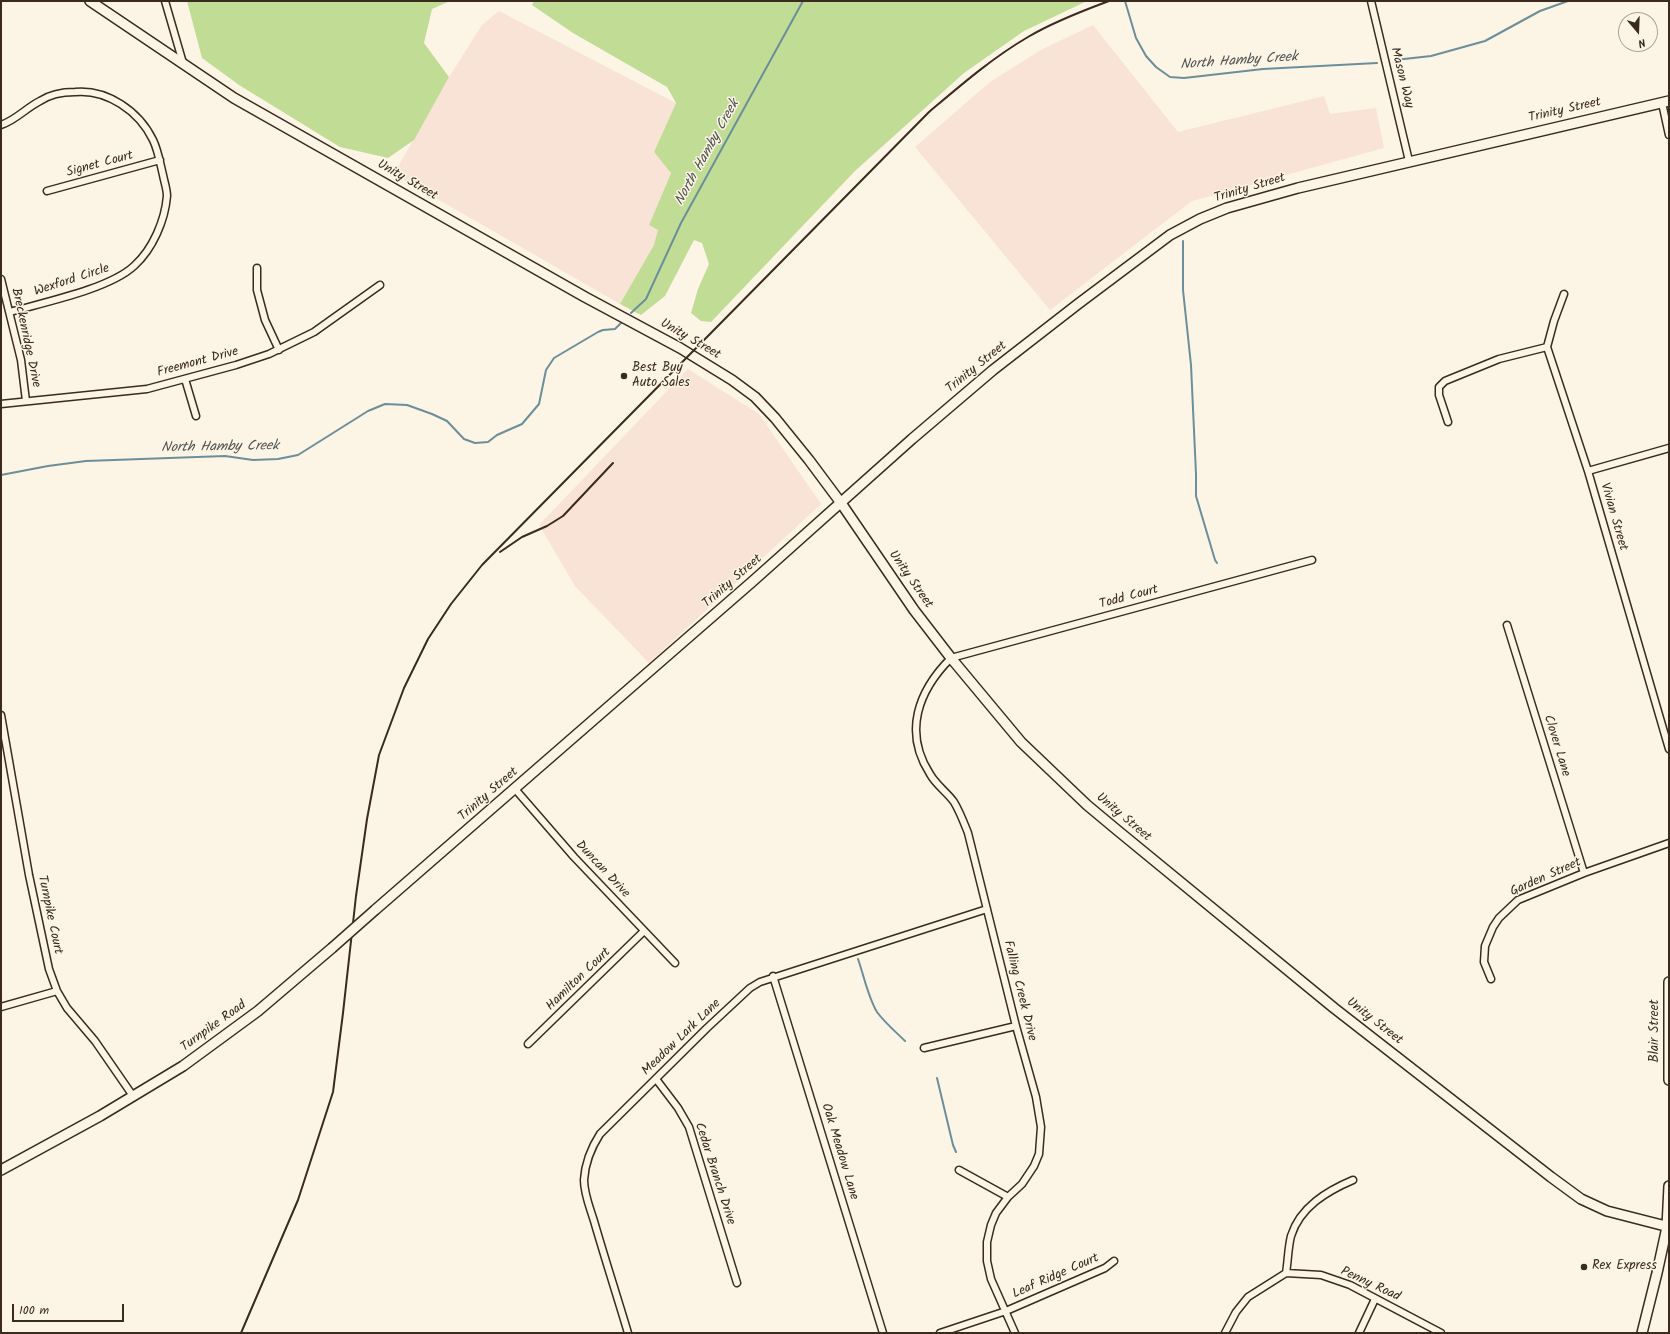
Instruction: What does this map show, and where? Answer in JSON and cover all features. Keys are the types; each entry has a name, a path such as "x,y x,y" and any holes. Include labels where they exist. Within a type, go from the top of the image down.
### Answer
{"street":[{"name":"Unity Street","path":"90,1 234,98 585,297 680,348 732,380 755,398 775,418 809,460 914,610 1021,742 1087,805 1334,1008 1551,1177 1580,1198 1607,1211 1668,1227"},
{"path":"165,1 184,65"},
{"name":"Mason Way","path":"1371,1 1409,161"},
{"name":"Wexford Circle","path":"1,125 40,101 56,95 75,92 94,93 110,97 126,109 144,126 153,140 160,160 167,195 162,222 150,248 135,266 116,279 80,292 10,312"},
{"path":"1666,102 1669,135"},
{"name":"Trinity Street","path":"419,872 841,504 912,439 993,370 1170,235 1200,219 1227,208 1298,188 1666,102"},
{"name":"Signet Court","path":"47,191 160,160"},
{"path":"257,268 257,290 265,320 279,350"},
{"name":"Breckenridge Drive","path":"1,279 21,360 26,401"},
{"name":"Freemont Drive","path":"1,404 147,388 236,365 279,350 314,332 380,285"},
{"path":"1448,422 1438,387 1445,381 1498,359 1547,347 1554,321 1564,294"},
{"name":"Vivian Street","path":"1547,347 1588,471 1669,748"},
{"path":"185,379 196,416"},
{"path":"1588,471 1669,448"},
{"name":"Todd Court","path":"952,658 1312,560"},
{"name":"Clover Lane","path":"1507,625 1584,873"},
{"name":"Falling Creek Drive","path":"952,658 941,668 927,688 915,722 919,754 930,776 954,802 962,818 1036,1097 1041,1127 1039,1154 1034,1166 1022,1184 1008,1197 996,1213 991,1225 987,1242 987,1261 992,1279 1015,1333"},
{"name":"Turnpike Court","path":"1,715 29,875 49,969 57,991 68,1008 95,1041 133,1096"},
{"name":"Duncan Drive","path":"516,789 574,857 675,963"},
{"name":"Garden Street","path":"1491,979 1484,962 1485,946 1493,927 1508,908 1518,900 1584,873 1669,843"},
{"name":"Turnpike Road","path":"1,1170 133,1096 183,1066 223,1038 258,1011 419,872"},
{"name":"Meadow Lark Lane","path":"628,1333 584,1181 586,1166 594,1143 600,1134 750,988 773,976 987,909"},
{"name":"Hamilton Court","path":"528,1044 644,932"},
{"name":"Oak Meadow Lane","path":"773,976 883,1333"},
{"name":"Blair Street","path":"1669,982 1669,1080"},
{"path":"1,1007 57,991"},
{"path":"924,1048 1016,1026"},
{"name":"Cedar Branch Drive","path":"656,1079 678,1108 689,1127 737,1283"},
{"path":"959,1170 1008,1197"},
{"path":"1225,1333 1236,1312 1248,1297 1286,1273 1291,1237 1299,1217 1314,1202 1333,1189 1353,1180"},
{"path":"1642,1333 1668,1227 1669,1186"},
{"name":"Leaf Ridge Court","path":"940,1333 1006,1311 1105,1268 1114,1261"},
{"name":"Penny Road","path":"1286,1273 1321,1275 1350,1285 1441,1333"},
{"path":"1358,1333 1375,1299"}],"shaded area":[{"path":"499,11 676,103 654,152 671,172 649,225 659,230 654,245 620,304 394,174 449,77 482,25"},
{"path":"1093,25 1178,132 1324,96 1330,114 1376,108 1384,148 1192,201 1050,310 915,147 990,82 1041,50"},
{"path":"688,369 759,414 821,504 649,663 575,586 539,525"}],"green space":[{"path":"187,1 450,1 432,9 424,43 449,77 414,140 388,158 340,147 239,85 202,58"},
{"path":"534,1 1087,1 1024,31 964,73 855,171 711,322 701,321 691,313 698,289 709,264 702,243 694,240 665,296 641,315 620,304 654,245 658,230 649,225 671,173 654,152 676,103 667,87 573,33 532,5"}],"waterway":[{"name":"North Hamby Creek","path":"631,313 646,299 681,223 803,1"},
{"name":"North Hamby Creek","path":"1125,1 1136,38 1146,56 1156,67 1170,77 1184,78 1263,69 1377,63"},
{"name":"North Hamby Creek","path":"1395,60 1431,56 1485,41 1540,11 1568,1"},
{"path":"1183,241 1183,290 1191,365 1196,496 1217,563"},
{"name":"North Hamby Creek","path":"1,475 48,466 86,461 225,456 253,460 278,459 298,455 368,411 385,404 407,405 432,414 447,421 464,439 475,443 488,442 497,435 522,424 539,404 546,370 554,358 598,332 615,329 621,323"},
{"path":"858,959 877,1012 905,1041"},
{"path":"937,1078 956,1152"}],"railway":[{"path":"241,1333 298,1200 333,1092 356,896 367,819 379,755 404,688 428,639 451,604 482,565 929,112 977,72 1015,45 1057,22 1109,1"},
{"path":"500,552 522,537 547,526 563,516 613,463"}],"place":[{"name":"Best Buy Auto Sales","path":"624,376"},
{"name":"Rex Express","path":"1584,1267"}]}
